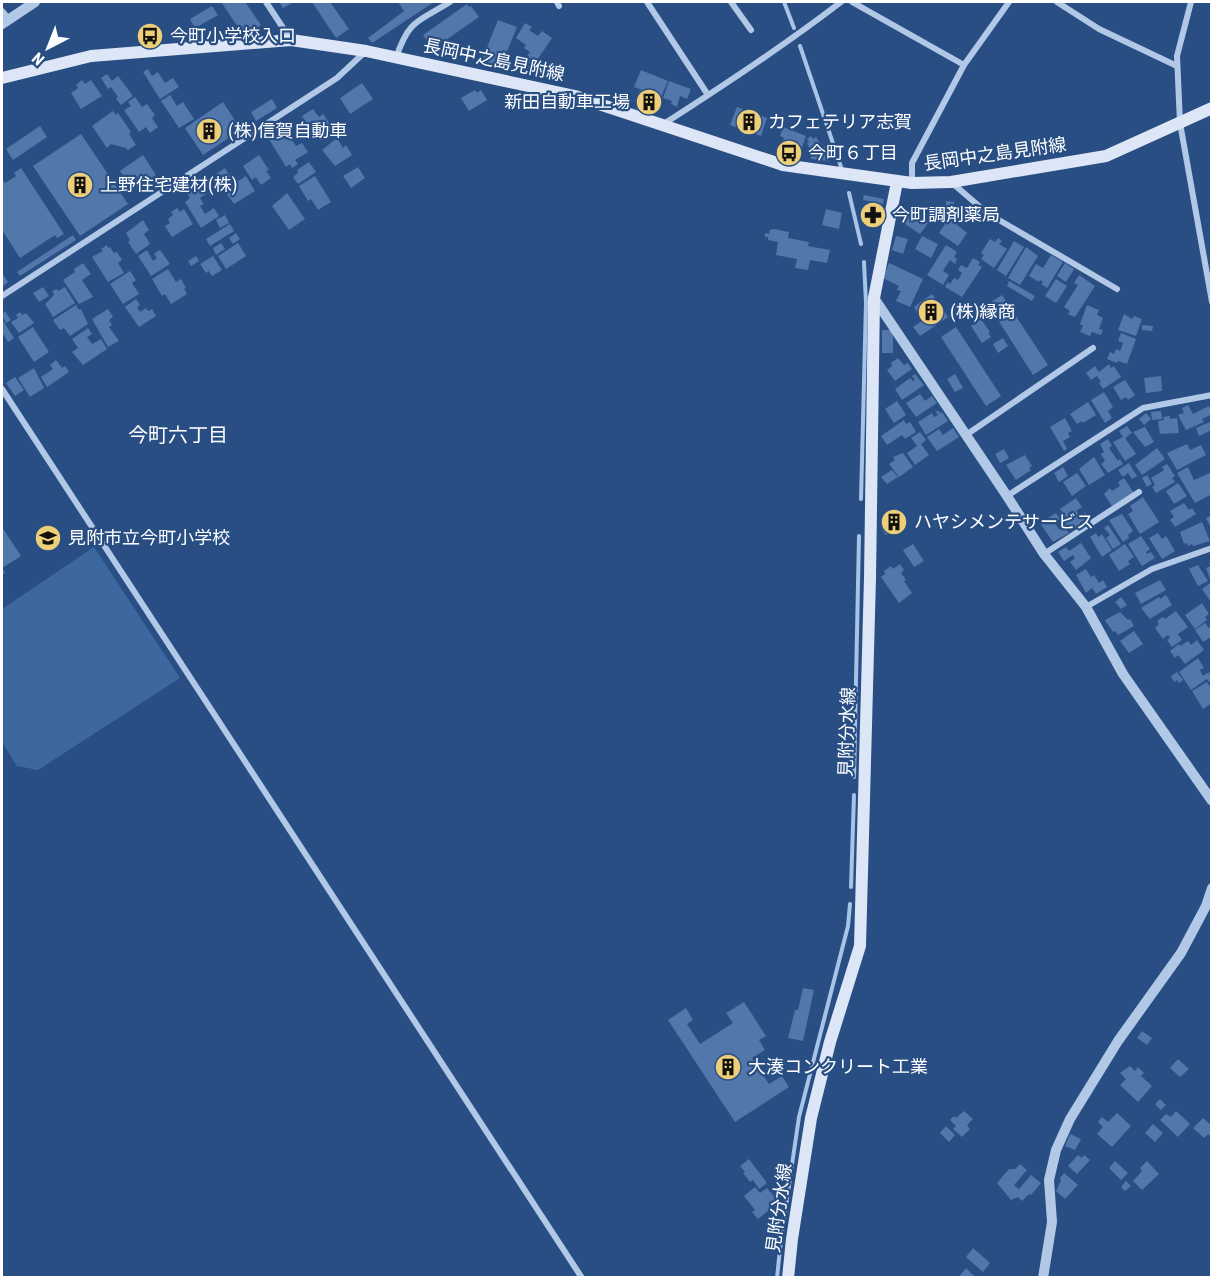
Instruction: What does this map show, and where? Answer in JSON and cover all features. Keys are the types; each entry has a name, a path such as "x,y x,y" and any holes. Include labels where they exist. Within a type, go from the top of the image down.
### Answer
{"main road":[{"name":"長岡中之島見附線","path":"2,78 91,56 291,40 366,51 575,96 783,165 912,183 951,182 1106,156 1212,108"},
{"name":"見附分水線","path":"788,1278 811,1118 830,1042 860,946 870,578 874,298 897,182"}],"street":[{"path":"4,18 35,2"},
{"path":"266,2 291,40"},
{"path":"396,58 403,38 414,21 450,2"},
{"path":"647,2 708,95"},
{"path":"731,2 751,30"},
{"path":"661,125 809,27 842,2"},
{"path":"852,2 964,65"},
{"path":"912,183 912,163 964,65 1009,2"},
{"path":"1057,2 1099,29 1178,66"},
{"path":"1191,2 1177,56 1180,123 1212,302"},
{"path":"2,296 337,78 366,51"},
{"path":"951,182 987,213 1117,289"},
{"path":"874,298 1008,496 1044,554 1086,608 1123,674 1212,801"},
{"path":"966,435 1093,348"},
{"path":"2,389 582,1278"},
{"path":"1008,496 1143,408 1212,395"},
{"path":"1044,554 1139,492"},
{"path":"1086,608 1152,569 1212,548"},
{"path":"1043,1278 1052,1222 1049,1180 1056,1150 1070,1119 1118,1041 1181,952 1206,906 1212,888"}],"shaded area":[{"name":"見附市立今町小学校","path":"94,547 180,678 38,770 17,766 2,742 2,609"}],"building":[{"path":"221,2 245,2 261,25 244,36"},
{"path":"279,2 294,2 283,8"},
{"path":"312,2 330,2 349,29 336,38"},
{"path":"398,2 434,2 372,43 368,38 404,11"},
{"path":"467,4 479,17 433,49 423,35"},
{"path":"212,6 218,15 195,28 190,19"},
{"path":"498,20 517,27 500,68 482,60"},
{"path":"525,23 532,27 529,30 538,36 542,31 552,38 533,66 524,60 530,52 524,48 526,45 516,38"},
{"path":"521,60 530,67 523,75 515,68"},
{"path":"148,69 152,76 158,72 165,83 173,78 179,87 160,99 143,72"},
{"path":"641,70 668,81 661,97 634,87"},
{"path":"107,74 112,81 118,76 133,96 121,105 111,87 108,89 101,78"},
{"path":"82,80 85,84 91,80 102,96 81,109 71,93 78,88 76,85"},
{"path":"669,81 691,89 687,99 680,96 677,107 671,104 672,101 663,98"},
{"path":"362,83 373,99 350,114 340,98"},
{"path":"475,90 477,93 481,90 487,100 469,111 461,98"},
{"name":"新田自動車工場","path":"640,90 662,100 657,110 654,109 651,115 636,109 639,103 635,102"},
{"path":"170,95 177,106 183,102 194,119 179,128 161,101"},
{"path":"135,97 142,107 147,104 155,115 152,118 158,127 150,133 146,127 139,132 124,110 131,106 128,102"},
{"path":"272,99 277,108 256,121 251,112"},
{"name":"(株)信賀自動車","path":"223,102 236,122 228,128 233,135 203,155 185,128"},
{"name":"カフェテリア志賀","path":"737,107 767,118 761,136 730,125"},
{"path":"313,109 319,117 323,114 335,132 322,140 315,129 312,131 302,116"},
{"path":"113,111 116,115 118,113 131,132 129,134 136,145 128,150 111,144 107,148 92,126"},
{"path":"40,126 47,137 13,160 6,149"},
{"path":"783,127 806,136 801,150 787,148 788,144 782,142 784,138 780,136"},
{"path":"281,131 286,140 290,137 296,146 302,143 308,152 295,160 298,164 292,168 290,164 286,167 269,139"},
{"name":"上野住宅建材(株)","path":"81,134 128,204 80,236 33,166"},
{"path":"811,136 813,139 816,137 820,143 810,149 807,139"},
{"path":"337,138 343,148 346,145 352,155 335,166 322,150"},
{"path":"825,146 830,161 811,159 811,155"},
{"path":"143,155 156,175 148,180 149,183 136,188 131,181 128,183 120,171"},
{"path":"259,155 269,170 266,171 271,178 261,185 256,177 252,180 243,166"},
{"path":"309,162 316,172 298,184 293,177 298,173 297,170"},
{"path":"358,167 365,178 351,188 343,176"},
{"path":"21,168 64,234 57,238 55,235 20,258 2,230 2,179 5,183 16,176 14,173"},
{"path":"225,168 232,180 223,185 216,174"},
{"path":"246,176 255,191 234,204 224,190"},
{"path":"315,176 331,202 318,210 311,199 308,201 299,186"},
{"path":"199,184 206,194 200,198 204,204 200,206 205,214 214,208 219,216 201,228 185,202 190,198 186,192"},
{"path":"287,193 305,219 289,230 272,206"},
{"path":"864,195 884,199 883,204 863,200"},
{"path":"946,201 954,202 954,207 946,207"},
{"path":"177,208 180,212 184,209 193,224 172,237 165,226 170,223 168,219 173,215 171,212"},
{"path":"826,209 842,213 839,229 822,225"},
{"path":"910,211 928,223 920,234 902,222"},
{"path":"225,215 229,223 220,228 216,220"},
{"path":"949,218 967,233 958,246 939,233"},
{"path":"143,220 149,230 144,234 150,244 136,254 128,242 130,240 126,233"},
{"path":"230,224 234,231 210,246 206,239"},
{"path":"770,230 789,232 788,238 809,242 808,246 830,250 827,263 810,260 808,270 795,268 797,259 776,255 778,242 765,237 765,233 769,234"},
{"path":"236,233 240,239 233,244 229,238"},
{"path":"73,235 76,240 20,276 17,272"},
{"path":"896,236 908,239 903,254 892,250"},
{"path":"922,236 938,244 931,258 915,249"},
{"path":"998,238 1002,241 999,244 1007,249 994,268 981,259 984,255 981,253 990,239 995,242"},
{"path":"1014,241 1024,247 1006,276 997,270"},
{"path":"221,243 225,249 216,255 213,248"},
{"path":"238,243 246,256 226,269 218,256"},
{"path":"107,245 114,253 117,252 122,260 118,263 124,273 108,282 92,257 103,251 101,249"},
{"path":"946,245 957,252 954,257 957,259 955,264 950,260 943,271 949,275 943,285 927,275"},
{"path":"1026,247 1038,256 1020,285 1008,278"},
{"path":"147,250 153,261 157,258 154,254 160,250 170,264 151,276 138,256"},
{"path":"1051,255 1063,262 1047,288 1041,284 1043,282 1040,280 1039,282 1029,276 1036,264 1043,268"},
{"path":"196,256 199,261 191,266 188,261"},
{"path":"213,256 222,270 212,276 209,271 206,273 200,264"},
{"path":"973,258 980,262 978,265 982,267 962,297 945,287 954,278 958,280 962,273 958,270 961,265 967,268"},
{"path":"83,263 91,274 82,280 93,297 79,304 63,280"},
{"path":"889,263 923,279 910,307 896,301 901,291 897,290 899,286 883,278"},
{"path":"1065,263 1074,269 1066,282 1057,276"},
{"path":"168,269 176,282 181,279 187,294 171,304 165,294 162,296 152,279"},
{"path":"130,271 136,280 132,283 139,294 123,304 110,284"},
{"path":"2,273 8,282 2,287"},
{"path":"1079,275 1095,286 1075,317 1068,314 1070,311 1064,307 1078,285 1074,283"},
{"path":"1056,279 1067,286 1056,303 1045,296"},
{"path":"1009,281 1035,296 1032,301 1007,286"},
{"path":"43,287 49,296 39,302 33,293"},
{"path":"65,287 75,303 53,317 45,304 54,295 52,291"},
{"name":"(株)縁商","path":"932,294 948,317 920,336 913,327 923,320 914,307"},
{"path":"1002,295 1048,365 1033,375 988,304"},
{"path":"136,299 140,305 137,307 140,312 146,308 148,311 152,309 156,316 139,327 125,307"},
{"path":"76,305 79,310 81,309 88,324 70,336 64,328 60,330 53,320"},
{"path":"1087,305 1099,310 1097,315 1103,318 1099,329 1103,330 1101,335 1092,332 1090,336 1080,332 1083,326 1080,324"},
{"path":"108,309 113,317 109,320 112,325 109,327 119,341 108,347 92,319"},
{"path":"5,311 11,320 6,323 2,316"},
{"path":"20,312 22,315 26,313 34,323 19,333 11,322 18,318 16,315"},
{"path":"1124,314 1132,319 1134,316 1142,319 1136,336 1118,330"},
{"path":"2,319 14,338 8,342 2,332"},
{"path":"981,319 991,337 982,343 971,326"},
{"path":"1142,325 1153,326 1152,331 1142,330"},
{"path":"33,327 49,352 34,362 18,337"},
{"path":"956,327 1001,396 986,406 941,337"},
{"path":"88,328 92,334 87,337 92,344 101,339 107,349 83,365 72,352 78,348 72,339"},
{"path":"882,330 893,330 893,353 882,353"},
{"path":"1121,333 1136,339 1127,364 1107,359 1110,352 1114,354 1116,349 1120,351 1123,343 1118,341"},
{"path":"1003,338 1008,346 998,353 993,344"},
{"path":"898,358 904,365 908,363 912,369 895,381 887,370"},
{"path":"56,360 62,368 65,366 69,372 47,387 41,377 53,369 50,365"},
{"path":"1109,364 1111,368 1114,366 1121,377 1103,389 1097,376 1091,380 1086,373 1095,366 1099,372"},
{"path":"34,368 44,388 30,397 18,378"},
{"path":"915,374 924,385 902,400 895,389 910,378 915,380 912,376"},
{"path":"955,374 963,388 955,392 947,379"},
{"path":"1161,376 1162,391 1146,393 1144,378"},
{"path":"15,377 24,390 15,396 6,383"},
{"path":"1125,380 1135,395 1128,400 1126,397 1121,400 1113,387"},
{"path":"1104,392 1113,407 1108,411 1112,418 1105,423 1091,400"},
{"path":"920,394 925,401 932,396 937,403 916,417 906,403"},
{"path":"897,401 906,415 894,423 885,409"},
{"path":"1088,402 1096,415 1077,424 1070,414"},
{"path":"1188,405 1193,414 1209,406 1212,414 1202,419 1204,422 1186,430 1178,415 1184,413 1182,408"},
{"path":"938,410 948,421 926,435 918,422 932,413 934,417 938,415 936,412"},
{"path":"1161,411 1162,419 1152,420 1151,412"},
{"path":"1146,413 1151,419 1144,425 1139,419"},
{"path":"1170,416 1170,419 1177,418 1179,433 1160,434 1158,421"},
{"path":"1065,418 1072,431 1068,433 1070,437 1063,441 1067,449 1064,451 1050,427"},
{"path":"904,420 906,424 910,422 916,432 905,439 902,435 887,445 881,436"},
{"path":"1210,422 1212,430 1199,436 1196,428"},
{"path":"1127,426 1132,433 1125,438 1136,454 1125,461 1113,442 1123,437 1119,431"},
{"path":"1145,427 1154,442 1145,447 1133,432"},
{"path":"953,428 959,437 937,451 927,437 939,429 943,435"},
{"path":"920,432 926,440 921,444 929,455 915,465 907,453 917,446 911,438"},
{"path":"1108,439 1112,446 1109,448 1123,464 1108,473 1101,464 1105,461 1101,454 1104,452 1100,444"},
{"path":"1187,444 1190,450 1201,445 1206,455 1177,470 1167,453"},
{"path":"1157,448 1165,459 1142,475 1135,465"},
{"path":"1004,449 1009,458 1000,463 995,454"},
{"path":"903,453 913,467 899,477 889,464 895,460 893,457"},
{"path":"1025,455 1032,466 1029,468 1031,470 1016,480 1006,465"},
{"path":"1094,457 1105,475 1089,485 1079,469"},
{"path":"1129,463 1137,476 1132,479 1128,473 1123,477 1118,470"},
{"path":"1167,464 1175,476 1172,478 1175,482 1156,493 1152,487 1155,485 1151,478 1164,470 1162,467"},
{"path":"1063,467 1068,476 1059,482 1054,473"},
{"path":"1188,467 1194,480 1212,472 1212,494 1195,503 1177,473"},
{"path":"892,470 898,477 887,484 881,477"},
{"path":"1077,473 1086,486 1072,496 1063,482"},
{"path":"1147,475 1152,484 1147,487 1142,478"},
{"path":"1124,478 1134,493 1112,506 1104,494 1110,488 1112,491 1120,486 1118,482"},
{"path":"1178,483 1187,496 1174,504 1166,491"},
{"path":"1143,497 1159,522 1140,534 1128,514 1133,511 1130,506"},
{"path":"1076,498 1082,507 1076,511 1080,516 1085,512 1091,520 1084,525 1082,521 1081,525 1070,530 1059,514 1062,512 1060,509"},
{"path":"1184,503 1196,514 1175,527 1170,520 1174,517 1170,511"},
{"name":"ハヤシメンテサービス","path":"895,508 905,524 904,527 892,535 890,533 886,535 882,530 887,527 882,520 893,514 891,511"},
{"path":"1056,513 1060,519 1054,523 1060,530 1065,527 1069,533 1053,542 1040,523"},
{"path":"1122,514 1133,531 1123,542 1109,520"},
{"path":"1212,515 1212,530 1206,518"},
{"path":"1202,522 1210,541 1193,546 1184,544 1180,532"},
{"path":"1108,525 1121,544 1113,549 1106,538 1110,535 1104,528"},
{"path":"2,527 21,556 2,568"},
{"path":"1096,533 1098,537 1102,534 1112,550 1102,557 1090,537"},
{"path":"1158,533 1162,539 1166,536 1175,551 1162,559 1149,538"},
{"path":"1141,536 1150,549 1146,552 1147,554 1151,552 1155,558 1142,566 1128,544"},
{"path":"1081,543 1091,558 1076,570 1070,562 1075,558 1073,555 1064,561 1058,552 1066,547 1069,551"},
{"path":"913,544 924,561 914,567 903,550"},
{"path":"1125,544 1134,557 1128,561 1130,564 1119,571 1109,555"},
{"path":"1212,561 1212,578 1210,579 1206,568 1211,566 1209,563"},
{"path":"900,564 904,570 901,573 906,580 904,581 912,593 899,603 881,577 885,574 884,571 891,566 893,569"},
{"path":"1198,565 1208,581 1198,586 1189,569"},
{"path":"1086,569 1091,577 1094,575 1099,583 1103,580 1107,587 1096,594 1092,588 1086,593 1076,575"},
{"path":"1160,580 1166,590 1141,604 1135,593"},
{"path":"1212,582 1212,600 1210,601 1202,589"},
{"path":"1166,595 1172,605 1150,619 1141,608"},
{"path":"1121,597 1127,605 1121,609 1115,602"},
{"path":"1202,603 1209,614 1205,617 1207,620 1195,629 1185,615"},
{"path":"1176,611 1188,627 1178,634 1182,640 1172,647 1167,640 1170,638 1168,635 1163,639 1155,628 1159,624 1157,621 1163,617 1165,619"},
{"path":"1120,612 1128,620 1130,619 1134,626 1118,635 1115,631 1113,632 1105,620"},
{"path":"1205,623 1209,628 1212,626 1212,636 1203,642 1195,630"},
{"path":"1134,631 1143,644 1129,653 1120,641"},
{"path":"1197,640 1204,650 1185,664 1178,655 1175,658 1170,651 1179,644 1180,646 1188,641 1191,645"},
{"path":"1198,658 1204,668 1200,670 1203,676 1209,672 1212,680 1209,682 1207,679 1191,690 1179,672"},
{"path":"1177,672 1183,680 1179,683 1177,680 1174,682 1171,676"},
{"path":"1207,682 1212,690 1212,703 1203,709 1192,691"},
{"path":"803,988 814,990 803,1041 788,1038"},
{"name":"大湊コンクリート工業","path":"744,1002 766,1036 759,1040 765,1050 752,1058 769,1084 782,1076 789,1087 735,1122 668,1020 686,1008 693,1020 687,1024 700,1044 733,1023 726,1013"},
{"path":"1142,1031 1152,1038 1147,1045 1137,1038"},
{"path":"1178,1059 1189,1069 1180,1077 1170,1068"},
{"path":"1130,1066 1135,1071 1138,1067 1144,1073 1141,1076 1152,1086 1138,1102 1120,1085 1126,1079 1120,1073"},
{"path":"1160,1099 1166,1105 1161,1110 1155,1104"},
{"path":"964,1111 973,1119 967,1125 970,1129 962,1137 953,1129 956,1126 950,1120"},
{"path":"1176,1111 1190,1124 1178,1137 1160,1120 1166,1114 1171,1117"},
{"path":"1117,1113 1131,1126 1112,1147 1097,1134 1103,1127 1098,1122 1102,1117 1108,1122"},
{"path":"1203,1118 1212,1126 1212,1137 1208,1134 1204,1138 1193,1128"},
{"path":"1153,1124 1163,1133 1155,1142 1145,1133"},
{"path":"946,1126 955,1135 949,1142 940,1133"},
{"path":"1070,1134 1081,1139 1075,1150 1065,1146"},
{"path":"1078,1155 1082,1158 1084,1155 1090,1160 1077,1174 1068,1166"},
{"path":"749,1159 767,1183 759,1189 753,1180 750,1182 740,1166"},
{"path":"1115,1161 1128,1173 1121,1180 1109,1168"},
{"path":"1147,1161 1159,1174 1142,1190 1133,1181"},
{"path":"1020,1164 1027,1170 1014,1185 1019,1189 1031,1175 1041,1183 1031,1195 1029,1194 1022,1201 1018,1197 1011,1200 997,1183 1009,1169 1015,1169"},
{"path":"1064,1173 1078,1185 1065,1199 1056,1191"},
{"path":"1126,1181 1131,1186 1125,1191 1121,1187"},
{"path":"755,1187 760,1193 767,1188 779,1202 758,1219 752,1212 755,1210 744,1196"},
{"path":"973,1248 990,1263 983,1272 966,1257"},
{"path":"966,1268 976,1278 958,1278"}],"waterway":[{"path":"784,2 794,28"},
{"path":"800,46 841,167"},
{"path":"849,193 861,244"},
{"path":"861,499 866,303 864,262"},
{"path":"854,777 859,536"},
{"path":"851,887 854,795"},
{"path":"777,1278 799,1117 848,926 850,904"}],"place":[{"name":"今町小学校入口","path":"150,36"},
{"name":"新田自動車工場","path":"649,102"},
{"name":"カフェテリア志賀","path":"749,122"},
{"name":"(株)信賀自動車","path":"209,131"},
{"name":"今町６丁目","path":"789,153"},
{"name":"上野住宅建材(株)","path":"80,185"},
{"name":"今町調剤薬局","path":"873,215"},
{"name":"(株)縁商","path":"931,312"},
{"name":"ハヤシメンテサービス","path":"894,522"},
{"name":"見附市立今町小学校","path":"48,538"},
{"name":"大湊コンクリート工業","path":"728,1067"}],"district":[{"name":"今町六丁目","path":"178,435"}]}
